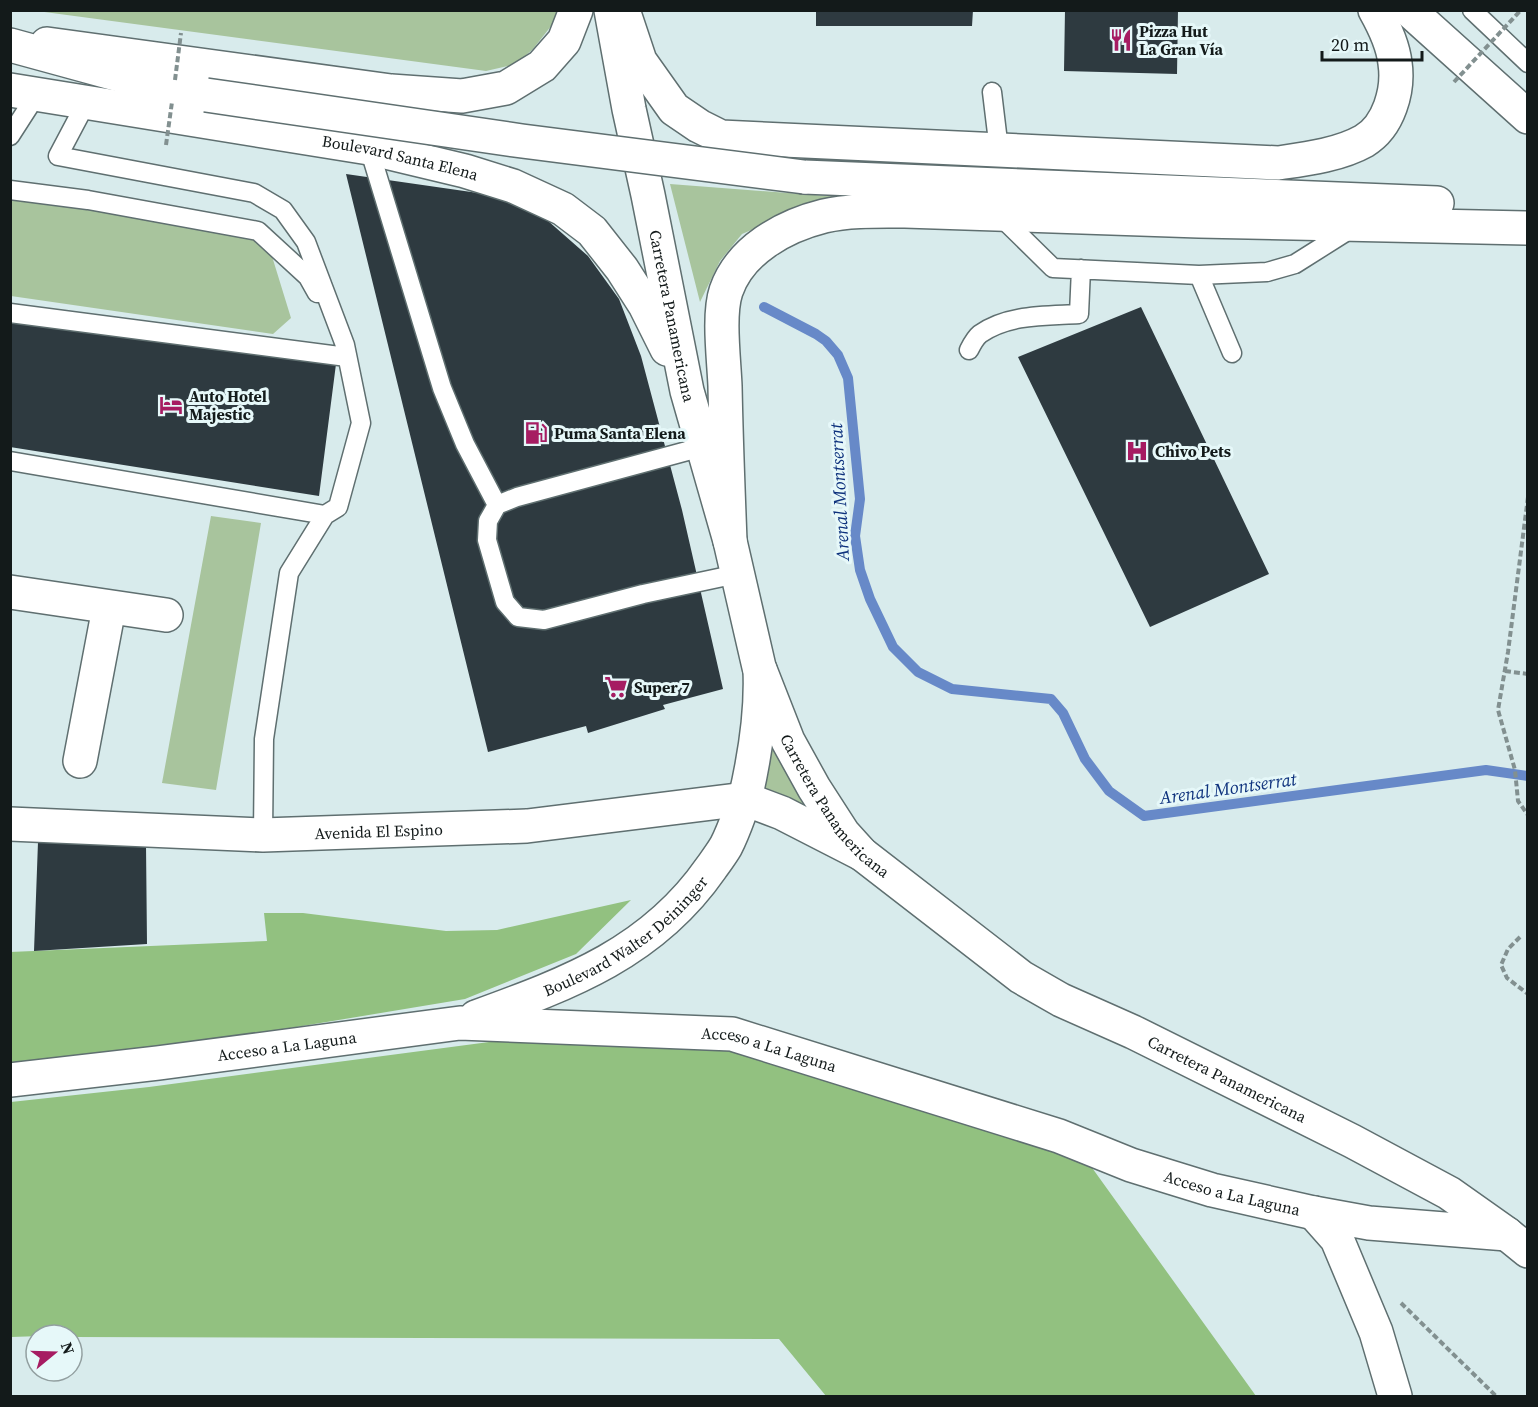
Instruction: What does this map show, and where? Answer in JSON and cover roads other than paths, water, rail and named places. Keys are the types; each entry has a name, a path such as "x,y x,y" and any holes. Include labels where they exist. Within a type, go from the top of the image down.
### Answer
{"main road":[{"path":"10,39 391,91 462,96 506,88 542,66 564,41 576,10"},
{"name":"Carretera Panamericana","path":"611,10 629,110 687,391 730,541 759,667 794,750 843,833 862,854 1021,977 1061,1000 1133,1032 1352,1141 1449,1193 1517,1242"},
{"path":"622,10 640,61 674,109 699,126 721,137 1278,163 1311,158 1344,149 1366,140 1384,121 1394,97 1395,63 1385,28 1376,10"},
{"path":"1409,10 1527,117"},
{"path":"10,45 126,77 206,95 522,141 804,177 1527,209"},
{"name":"Boulevard Santa Elena","path":"24,92 369,148 465,171 513,186 563,209 592,231 622,269 645,305 687,391"},
{"path":"730,541 723,339 726,291 738,270 755,249 777,235 825,216 886,211 1527,228"},
{"path":"10,592 166,615"},
{"path":"80,761 109,608"},
{"path":"745,799 762,702 759,667"},
{"name":"Avenida El Espino","path":"10,824 263,835 527,826 745,799 782,813 862,854"},
{"name":"Boulevard Walter Deininger","path":"460,1023 550,990 617,957 661,924 696,890 726,846 745,799"},
{"name":"Acceso a La Laguna","path":"10,1080 460,1023 732,1034 1059,1136 1131,1165 1212,1190 1314,1214 1517,1242"},
{"path":"1314,1214 1336,1239 1376,1332 1395,1396"}],"lane":[{"path":"1472,10 1527,63"},
{"path":"10,136 24,92"},
{"path":"992,92 999,150"},
{"path":"86,103 58,156 254,193 283,210 306,242 346,351 361,423 338,507 325,515 289,573 264,739 263,835"},
{"path":"369,148 441,388 465,444 496,506"},
{"path":"10,190 88,200 258,231 308,277 346,351"},
{"path":"998,214 1053,268 1200,275 1267,272 1295,264 1358,224"},
{"path":"969,350 978,336 992,327 1025,317 1078,314 1081,269"},
{"path":"1200,275 1232,353"},
{"path":"10,314 346,351"},
{"path":"702,447 517,497 496,506 488,520 487,540 505,602 519,617 544,620 643,594 737,574"},
{"path":"10,460 325,515"}],"waterway":[{"name":"Arenal Montserrat","path":"764,307 826,341 838,355 848,378 860,499 855,536 860,570 870,599 893,647 918,672 952,689 1051,699 1063,713 1085,759 1109,791 1144,816 1486,770 1528,776"}],"place":[{"name":"Pizza Hut La Gran Vía","path":"1121,40"},
{"name":"Auto Hotel Majestic","path":"171,405"},
{"name":"Puma Santa Elena","path":"536,433"},
{"name":"Chivo Pets","path":"1137,451"},
{"name":"Super 7","path":"616,687"}]}
